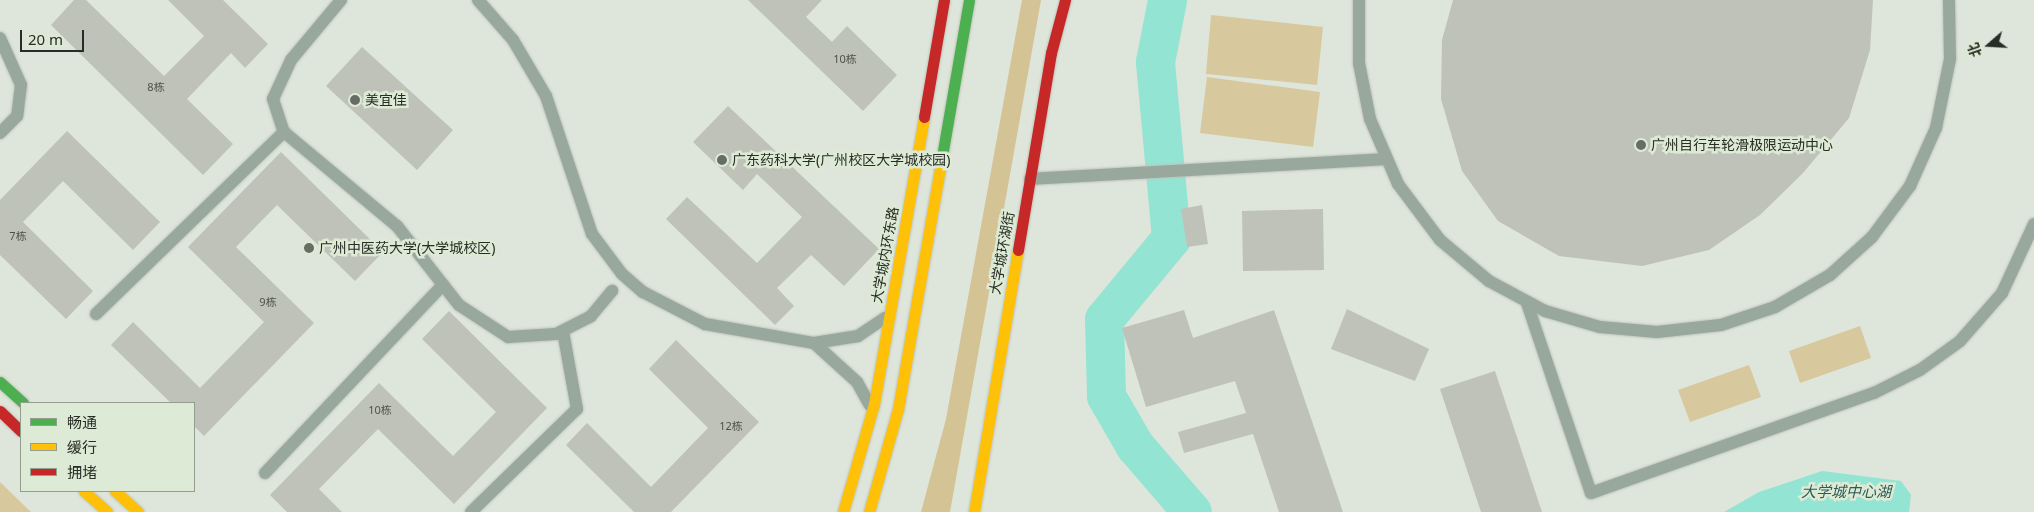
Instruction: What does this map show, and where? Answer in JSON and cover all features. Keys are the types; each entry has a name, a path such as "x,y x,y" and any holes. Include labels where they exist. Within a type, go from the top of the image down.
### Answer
{"main road":[{"name":"大学城内环东路","path":"843,512 872,413 944,0"},
{"path":"869,512 898,409 969,0"},
{"name":"大学城环湖街","path":"974,512 1030,179 1065,0"},
{"path":"0,382 22,402"},
{"path":"0,411 20,430"},
{"path":"85,492 107,512"},
{"path":"116,492 138,512"}],"lane":[{"path":"341,0 291,60 273,99 284,132 397,226 459,305 508,337 562,331 591,316 612,291"},
{"path":"478,0 532,69 558,128 582,211 622,274 662,305 704,324 814,342 858,336 891,311"},
{"path":"1359,0 1361,82 1385,159 1408,200 1440,240 1484,277 1526,302 1600,327 1676,331 1758,314 1830,275 1889,217 1925,157 1947,84 1949,0"},
{"path":"0,38 21,85 17,116 0,133"},
{"path":"96,314 284,132"},
{"path":"1030,179 1385,159"},
{"path":"1526,302 1591,493 1874,393 1920,370 1960,341 2002,293 2034,224"},
{"path":"265,473 443,285"},
{"path":"471,512 577,409 562,331"},
{"path":"814,342 857,382 872,413"}],"shaded area":[{"path":"1022,0 1041,0 950,512 921,512 946,419"},
{"path":"1211,15 1323,27 1317,85 1206,74"},
{"path":"1207,77 1320,92 1313,147 1200,133"},
{"path":"1860,326 1871,358 1800,383 1789,351"},
{"path":"1749,365 1761,397 1690,422 1678,390"},
{"path":"0,482 31,512 0,512"}],"water":[{"name":"大学城中心湖","path":"1822,471 1901,481 1911,495 1909,512 1724,512 1759,492"}],"building":[{"path":"74,0 86,0 164,76 204,36 168,0 223,0 268,44 245,68 231,53 187,99 233,144 203,175 51,25"},
{"path":"748,0 822,0 806,17 832,42 847,26 897,75 863,111"},
{"name":"广州自行车轮滑极限运动中心","path":"1453,0 1873,0 1870,50 1849,118 1803,173 1760,215 1709,250 1642,266 1559,256 1498,221 1462,171 1441,99 1442,40"},
{"path":"362,47 453,130 417,170 326,86"},
{"path":"728,106 879,249 844,286 811,255 777,288 794,306 775,325 666,219 687,197 757,263 802,217 757,174 743,190 693,142"},
{"path":"67,131 160,222 133,250 63,181 23,222 93,291 66,319 0,255 0,200"},
{"path":"281,152 383,252 355,281 277,205 236,247 314,323 204,436 195,427 195,402 170,402 111,345 133,322 200,388 264,322 188,247"},
{"path":"1202,205 1208,244 1187,247 1181,209"},
{"path":"1323,209 1324,270 1243,271 1242,211"},
{"path":"1347,309 1429,349 1415,381 1331,349"},
{"path":"1184,310 1193,338 1274,310 1343,512 1279,512 1253,434 1184,453 1178,432 1246,413 1235,381 1146,407 1122,328"},
{"path":"449,311 547,408 454,504 378,429 319,489 342,512 287,512 270,495 379,383 453,456 496,412 422,339"},
{"path":"676,340 759,422 671,512 634,512 566,445 587,423 651,487 708,428 649,369"},
{"path":"1495,371 1542,512 1481,512 1440,389"}],"waterway":[{"path":"1167,0 1155,62 1171,238 1104,319 1106,396 1135,446 1192,512"}],"traffic: fast":[{"path":"940,168 969,0"},
{"path":"0,382 22,402"}],"traffic: slow":[{"path":"843,512 874,404 924,117"},
{"path":"869,512 898,409 940,168"},
{"path":"974,512 1018,250"},
{"path":"85,492 107,512"},
{"path":"116,492 138,512"}],"traffic: jam":[{"path":"924,117 944,0"},
{"path":"1018,250 1051,53 1065,0"},
{"path":"0,411 20,430"}],"place":[{"name":"美宜佳","path":"355,100"},
{"name":"广州自行车轮滑极限运动中心","path":"1641,145"},
{"name":"广东药科大学(广州校区大学城校园)","path":"722,160"},
{"name":"广州中医药大学(大学城校区)","path":"309,248"}]}
